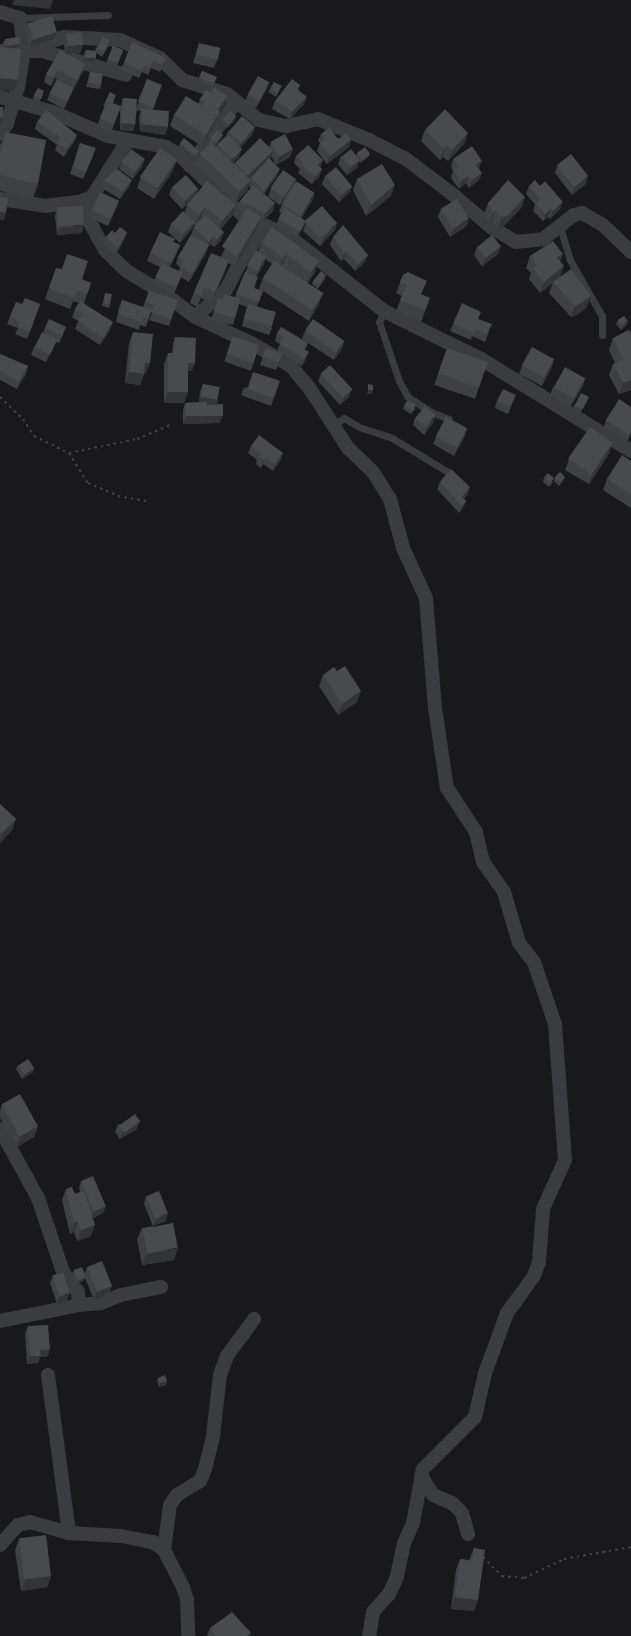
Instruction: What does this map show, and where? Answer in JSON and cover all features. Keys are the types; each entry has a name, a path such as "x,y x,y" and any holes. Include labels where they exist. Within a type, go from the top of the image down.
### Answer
{"street":[{"path":"0,12 20,18 24,50 7,98 0,134"},
{"path":"24,50 64,37 120,40 160,58 182,80 227,94 258,120 286,126 324,120 369,140 406,159 451,192 491,227 516,242 537,241 578,213 588,215 631,252"},
{"path":"0,51 42,51 126,74"},
{"path":"7,98 108,136 166,147 190,166 244,216 267,226 316,254 358,293 384,311 481,359 631,451"},
{"path":"190,166 236,102"},
{"path":"128,140 86,208 89,221 105,250 127,270 166,294 195,317 251,343 291,366 348,448 373,472 394,509 403,548 426,598 435,708 447,788 476,832 483,862 504,892 519,943 534,962 555,1024 565,1160 545,1200 540,1262 534,1276 508,1313 485,1373 475,1417 428,1460 421,1476 413,1523 404,1543 398,1577 373,1612 369,1636"},
{"path":"0,199 46,206 80,202 92,196"},
{"path":"195,317 226,290 243,257 267,226"},
{"path":"0,1129 38,1198 63,1272 78,1292 79,1305"},
{"path":"0,1321 79,1305 101,1303 121,1295 161,1287"},
{"path":"164,1550 170,1506 177,1495 200,1481 205,1469 213,1436 220,1375 226,1356 254,1319"},
{"path":"48,1375 68,1533"},
{"path":"421,1476 433,1495 452,1503 462,1513 468,1534"},
{"path":"0,1545 23,1522 42,1524 68,1533 121,1536 153,1542 164,1550 187,1598 188,1636"}],"lane":[{"path":"20,18 108,15"},
{"path":"560,227 570,260 602,316 602,335"},
{"path":"384,311 379,322 399,381 408,397 431,412 449,419"},
{"path":"333,425 344,418 359,427 392,438 448,472"}],"path":[{"path":"0,397 23,419 34,436 69,453 88,483 118,496 147,501"},
{"path":"69,453 137,439 173,424"},
{"path":"468,1534 491,1567 502,1576 524,1578 564,1559 631,1547"}],"building":[{"path":"52,16 57,32 33,40 28,23"},
{"path":"82,32 83,45 68,46 67,33"},
{"path":"19,37 20,44 6,46 5,39"},
{"path":"103,37 110,41 103,52 96,48"},
{"path":"132,42 166,58 162,65 153,61 150,68 144,65 142,71 124,63"},
{"path":"199,43 220,48 218,60 196,55"},
{"path":"113,46 123,50 118,63 108,59"},
{"path":"0,47 21,49 18,80 0,78"},
{"path":"60,50 85,64 77,80 58,70 53,78 46,74"},
{"path":"86,50 96,51 96,58 85,58"},
{"path":"202,71 217,77 214,83 199,78"},
{"path":"90,72 103,74 101,85 88,83"},
{"path":"258,76 269,82 259,101 248,94"},
{"path":"57,79 74,88 66,102 49,93"},
{"path":"147,79 162,85 153,107 138,101"},
{"path":"292,79 300,85 297,89 307,97 292,111 275,101"},
{"path":"274,82 282,86 277,93 270,89"},
{"path":"38,88 44,91 41,99 34,95"},
{"path":"214,88 228,96 218,109 200,99 206,90 211,93"},
{"path":"110,92 116,95 113,103 107,101 105,103"},
{"path":"186,96 202,106 205,101 220,111 206,135 174,115"},
{"path":"123,98 137,99 135,124 121,123"},
{"path":"107,101 121,107 113,124 100,118"},
{"path":"0,107 3,107 3,118 0,118"},
{"path":"141,109 169,111 168,127 142,124"},
{"path":"445,109 468,133 452,150 447,146 444,149 425,130"},
{"path":"46,110 77,135 67,149 57,143 61,138 37,122"},
{"path":"230,111 236,116 229,125 223,119"},
{"path":"242,116 255,127 242,143 229,132"},
{"path":"329,127 338,139 346,133 351,140 330,156 320,143 325,139 321,134"},
{"path":"217,130 223,135 216,144 210,138"},
{"path":"5,132 46,140 38,184 0,175 0,152"},
{"path":"285,134 293,149 279,157 271,142"},
{"path":"228,135 242,149 232,159 218,145"},
{"path":"184,138 199,151 195,155 180,143"},
{"path":"260,138 273,151 248,175 235,163"},
{"path":"211,142 251,180 239,192 200,154"},
{"path":"80,143 96,148 86,172 73,167"},
{"path":"308,145 323,160 318,165 322,169 315,176 301,165 304,163 296,156"},
{"path":"472,146 482,161 476,165 482,173 472,180 468,176 461,181 454,170 459,167 453,159"},
{"path":"365,147 370,154 362,160 357,153"},
{"path":"160,148 177,160 157,189 140,177"},
{"path":"131,149 145,159 135,172 122,162"},
{"path":"351,149 360,160 350,167 342,157"},
{"path":"571,154 588,176 574,187 557,165"},
{"path":"269,158 280,169 264,191 251,178"},
{"path":"382,164 395,185 371,205 357,179"},
{"path":"336,167 352,186 341,195 325,176"},
{"path":"117,169 132,180 123,192 104,180"},
{"path":"283,170 296,179 283,197 270,188"},
{"path":"186,175 198,189 184,200 172,187"},
{"path":"508,180 525,197 507,216 502,217 495,211 493,213 488,203"},
{"path":"535,180 540,186 545,181 563,202 553,211 551,209 545,214 536,203 540,199 529,186"},
{"path":"207,181 236,205 222,221 205,207 199,215 187,205"},
{"path":"296,181 315,193 300,216 282,204"},
{"path":"253,185 275,203 265,213 240,201"},
{"path":"100,192 119,201 111,219 92,210"},
{"path":"0,197 8,198 6,213 0,212"},
{"path":"457,199 469,219 453,229 441,209"},
{"path":"83,206 84,225 58,226 57,207"},
{"path":"322,206 337,223 320,238 305,221"},
{"path":"247,208 261,217 236,256 222,247"},
{"path":"285,208 306,221 300,231 279,218"},
{"path":"183,211 195,222 182,235 171,224"},
{"path":"205,215 224,232 217,239 214,236 209,242 194,227"},
{"path":"343,225 368,255 358,264 347,251 344,254 333,237"},
{"path":"120,227 127,232 118,248 106,237 112,230 115,233"},
{"path":"272,227 319,261 311,272 286,254 283,258 262,243"},
{"path":"160,232 175,239 173,242 180,245 171,263 150,253"},
{"path":"191,235 209,245 192,274 180,267 184,260 178,257"},
{"path":"492,235 501,246 486,258 477,247"},
{"path":"553,241 563,254 557,258 564,266 544,282 533,268 537,265 530,256"},
{"path":"256,250 266,256 257,272 247,265"},
{"path":"211,253 229,260 215,292 205,287 201,296 194,292"},
{"path":"67,254 88,261 82,279 91,283 87,294 77,290 74,298 49,288 56,268 62,269"},
{"path":"274,261 323,293 313,310 263,278"},
{"path":"162,263 183,273 176,287 155,278"},
{"path":"571,269 591,296 575,306 553,282"},
{"path":"321,271 326,275 319,285 313,281"},
{"path":"245,272 258,277 254,288 263,291 259,302 236,294"},
{"path":"408,272 427,281 421,294 430,298 425,310 400,300 407,285 400,282 403,275"},
{"path":"149,291 178,300 171,319 152,312 154,305 145,302"},
{"path":"105,293 112,294 110,304 104,303"},
{"path":"224,294 240,299 235,318 214,312 218,298 223,300"},
{"path":"25,298 40,304 30,332 18,327 20,321 10,317 16,302 22,304"},
{"path":"122,300 152,310 148,319 143,318 141,322 119,315"},
{"path":"80,301 113,322 103,338 78,321 82,314 75,309"},
{"path":"462,303 481,312 478,319 492,324 487,334 475,329 474,333 453,324"},
{"path":"248,304 276,312 272,326 244,318"},
{"path":"624,316 628,321 622,326 618,320"},
{"path":"49,319 66,327 62,336 45,328"},
{"path":"313,319 344,341 336,352 305,330"},
{"path":"281,327 308,343 304,349 309,352 304,359 280,344 284,337 277,333"},
{"path":"629,330 631,333 631,380 623,383 613,364 623,359 613,338"},
{"path":"42,332 57,339 50,355 35,347"},
{"path":"133,332 153,334 150,363 145,363 144,374 129,372"},
{"path":"233,336 259,345 253,363 227,354"},
{"path":"175,337 196,338 195,363 175,361"},
{"path":"532,347 554,359 544,377 522,365"},
{"path":"266,348 282,354 279,362 263,356"},
{"path":"447,348 488,362 479,388 438,374"},
{"path":"168,353 175,353 175,361 188,361 188,392 168,392"},
{"path":"0,354 28,366 19,382 0,371"},
{"path":"330,365 353,389 343,398 320,374"},
{"path":"565,367 585,378 574,398 554,387"},
{"path":"253,372 280,381 274,398 247,389"},
{"path":"203,384 220,387 217,400 201,397"},
{"path":"368,384 373,385 373,390 368,390"},
{"path":"503,389 516,395 510,406 497,401"},
{"path":"581,393 589,397 583,410 575,405"},
{"path":"619,399 631,407 631,432 629,435 606,420"},
{"path":"408,400 416,405 413,411 404,405"},
{"path":"207,402 207,405 223,404 223,416 186,416 185,403"},
{"path":"425,406 436,415 426,427 415,418"},
{"path":"446,417 467,428 457,448 436,436"},
{"path":"590,427 613,443 591,474 568,458"},
{"path":"259,435 283,453 275,464 266,457 264,460 259,457 261,453 251,446"},
{"path":"622,455 631,461 631,494 607,479"},
{"path":"451,469 470,487 462,497 466,501 462,506 440,482"},
{"path":"560,472 565,477 560,482 555,477"},
{"path":"548,473 554,478 550,483 544,478"},
{"path":"345,666 361,691 342,704 323,675 334,667 337,671"},
{"path":"0,804 16,819 2,833 0,831"},
{"path":"28,1059 34,1068 24,1075 18,1066"},
{"path":"20,1094 38,1126 20,1137 2,1104"},
{"path":"135,1114 140,1121 124,1133 119,1126"},
{"path":"93,1176 106,1206 94,1211 81,1181"},
{"path":"72,1187 75,1194 84,1191 95,1225 81,1230 78,1221 74,1223 66,1189"},
{"path":"159,1191 168,1213 155,1218 146,1196"},
{"path":"173,1223 178,1248 147,1253 143,1229"},
{"path":"102,1261 112,1286 97,1292 87,1267"},
{"path":"82,1267 86,1277 78,1281 74,1270"},
{"path":"63,1272 70,1293 59,1296 53,1275"},
{"path":"48,1325 50,1349 40,1350 41,1356 30,1356 28,1326"},
{"path":"165,1375 167,1381 160,1383 158,1378"},
{"path":"46,1535 51,1576 24,1579 19,1538"},
{"path":"474,1548 485,1550 478,1600 455,1597 460,1559 472,1561"},
{"path":"232,1612 251,1633 247,1636 215,1636 210,1628"}]}
